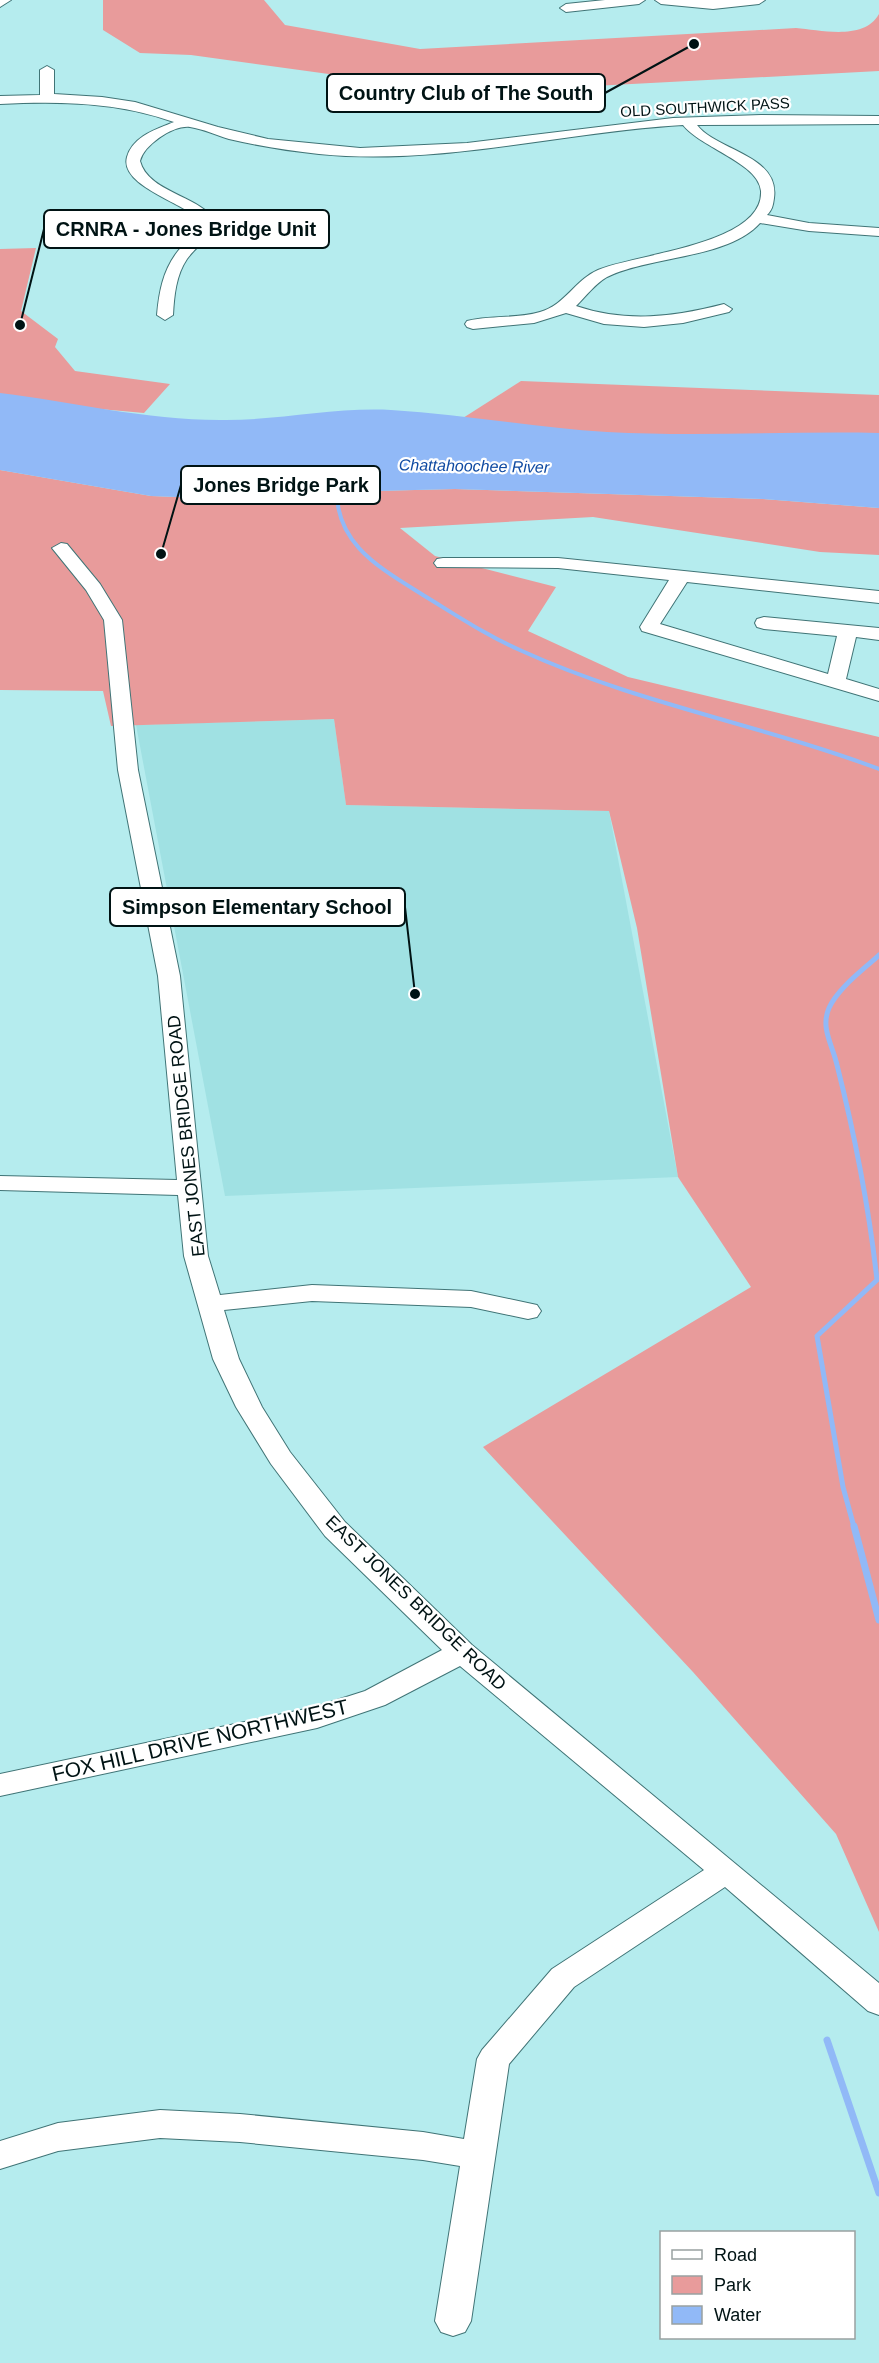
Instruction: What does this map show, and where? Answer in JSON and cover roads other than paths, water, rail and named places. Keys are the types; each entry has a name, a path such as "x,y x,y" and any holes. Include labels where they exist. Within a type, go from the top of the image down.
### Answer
{"street":[{"path":"0,3 5,0"},
{"path":"567,8 639,0"},
{"path":"661,0 714,6 759,0"},
{"path":"47,70 47,98"},
{"name":"OLD SOUTHWICK PASS","path":"0,100 47,98 124,104 235,136 285,146 389,153 466,149 605,129 687,121 786,118 879,120"},
{"path":"473,324 543,315 565,307 588,283 604,273 711,244 741,230 757,218 769,198 768,188 762,177 742,160 699,136 687,121"},
{"path":"165,315 167,287 171,275 184,254 204,233 208,220 195,208 144,180 134,168 133,160 137,149 148,140 188,122"},
{"path":"757,218 809,227 879,232"},
{"path":"565,307 599,318 645,323 682,320 724,309"},
{"name":"EAST JONES BRIDGE ROAD","path":"61,548 94,588 113,620 128,770 169,976 196,1256 226,1359 249,1407 280,1458 335,1529 462,1652 726,1871 879,2002"},
{"path":"443,563 558,563 680,578 879,597"},
{"path":"680,578 649,627 879,695"},
{"path":"764,623 879,634"},
{"path":"835,683 848,631"},
{"path":"0,1183 190,1188"},
{"path":"210,1304 312,1293 471,1299 528,1311"},
{"name":"FOX HILL DRIVE NORTHWEST","path":"0,1785 317,1717 375,1698 462,1652"},
{"path":"453,2321 493,2059 563,1978 726,1871"},
{"path":"0,2155 58,2137 160,2124 240,2128 423,2146 477,2155"}],"water":[{"name":"Chattahoochee River","path":"0,393 137,414 192,419 241,420 348,410 391,410 607,432 879,433 879,508 763,499 455,489 335,492 256,500 151,496 0,470"}],"waterway":[{"path":"337,485 338,505 343,523 362,552 391,575 496,639 609,685 790,739 879,769"},
{"path":"854,1527 843,1487 817,1336 877,1280 866,1199 826,1023 829,1008 838,993 879,955"},
{"path":"854,1526 879,1620"},
{"path":"827,2040 879,2193"}],"place":[{"name":"Country Club of The South","path":"694,44"},
{"name":"CRNRA - Jones Bridge Unit","path":"20,325"},
{"name":"Jones Bridge Park","path":"161,554"},
{"name":"Simpson Elementary School","path":"415,994"}]}
